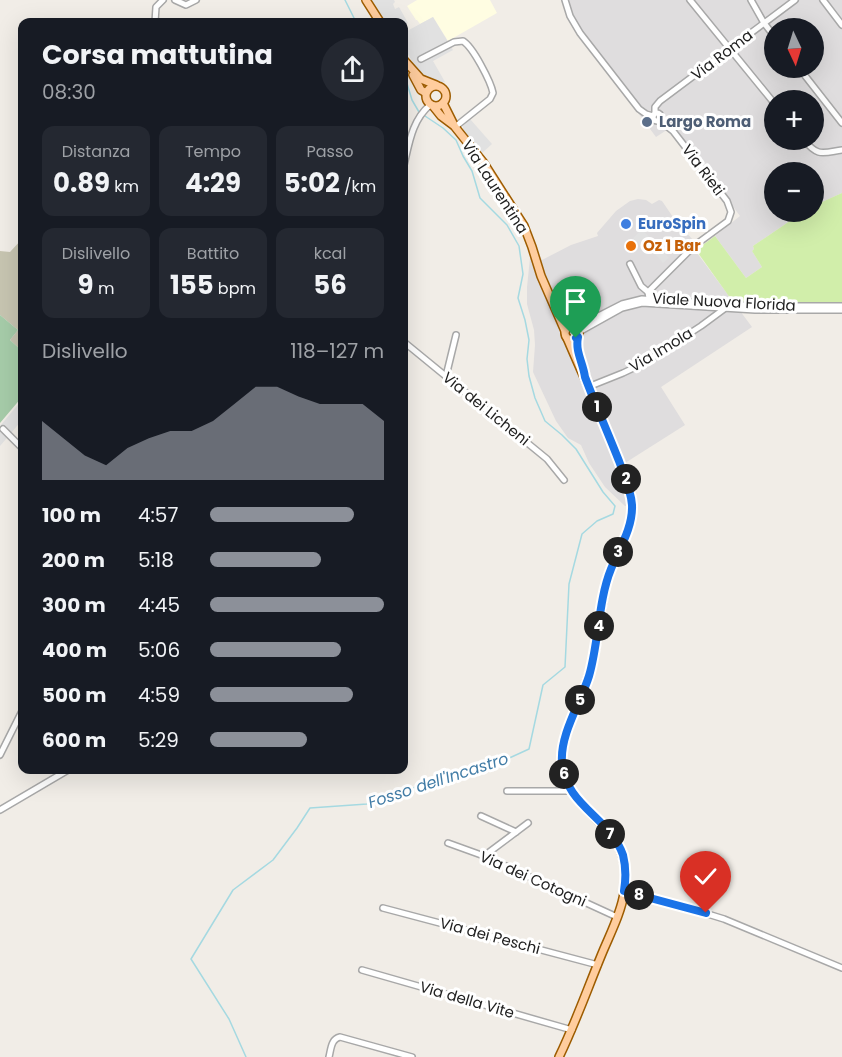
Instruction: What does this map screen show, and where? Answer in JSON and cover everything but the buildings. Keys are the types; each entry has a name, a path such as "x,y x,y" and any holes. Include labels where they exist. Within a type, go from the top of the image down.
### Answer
{"main road":[{"path":"366,0 377,18"},
{"path":"408,65 425,82 439,86 445,90 446,97 443,103 437,106 426,100 426,93 435,85"},
{"path":"411,69 421,90 426,93"},
{"name":"Via Laurentina","path":"443,103 455,127 483,162 524,226 541,276 609,436 628,486 632,505 630,525 609,575 592,663 564,745 562,767 570,791"},
{"name":"Via Laurentina","path":"432,105 455,127"},
{"path":"558,315 577,330"},
{"path":"569,327 577,330 572,340 566,334 569,327"},
{"name":"Via Laurentina","path":"577,330 577,348 585,377"},
{"path":"559,1057 617,917 624,891 625,867 620,848 570,791"}],"street":[{"path":"155,18 156,7 163,0"},
{"path":"175,0 188,5 196,0"},
{"name":"Via Rieti","path":"565,0 570,16 582,36 639,109 645,114 656,116 673,131 728,202 731,214 728,221 691,249 649,295"},
{"path":"690,0 764,91"},
{"path":"751,0 764,23"},
{"name":"Via Roma","path":"771,18 795,0"},
{"path":"823,0 842,26"},
{"name":"Via Roma","path":"656,116 656,107 660,101 764,23"},
{"path":"421,59 454,42 466,42 492,87 493,93 490,99 455,127"},
{"path":"807,78 842,123"},
{"path":"408,148 416,122 424,110 432,105"},
{"path":"814,150 826,153 842,150"},
{"path":"630,264 640,286 649,295"},
{"name":"Viale Nuova Florida","path":"577,330 621,304 649,295 727,306"},
{"name":"Viale Nuova Florida","path":"577,330 620,309 649,303 774,310 842,308"},
{"name":"Via Imola","path":"588,387 647,361 706,323 727,306"},
{"path":"446,376 456,335"},
{"name":"Via dei Licheni","path":"408,345 549,461 564,480"},
{"path":"3,429 18,444"},
{"path":"0,754 18,719"},
{"path":"0,810 61,774"},
{"path":"507,791 570,791"},
{"path":"481,816 516,832"},
{"path":"484,856 528,823"},
{"name":"Via dei Cotogni","path":"448,843 484,856 617,917"},
{"path":"624,891 724,920 842,968"},
{"name":"Via dei Peschi","path":"383,908 597,965"},
{"name":"Via della Vite","path":"362,970 572,1030"},
{"path":"329,1057 334,1041 340,1038 412,1057"}],"shaded area":[{"path":"372,0 394,0 395,9 399,7 405,18 383,18"},
{"path":"417,0 490,0 497,13 448,41 433,17 420,24 416,20 407,6"},
{"path":"566,0 842,0 842,193 824,201 824,162 764,162 764,222 788,222 753,246 752,251 762,267 746,278 715,236 740,216 673,126 656,137 580,35"},
{"path":"433,17 453,50 433,61 445,82 432,83 419,72 408,54 408,30"},
{"path":"470,119 492,144 482,153 463,131 463,126"},
{"path":"638,199 652,204 659,200 662,201 677,223 695,242 691,245 752,327 661,387 685,425 625,463 634,489 628,505 625,506 605,487 589,463 581,445 568,438 556,421 533,372 534,330 527,304 527,287 530,258 539,255 542,260 571,245 598,236 597,233 616,211 630,201"},
{"path":"642,229 669,258 663,263 650,249 646,252 633,238"},
{"path":"18,243 18,330 0,315 0,251 10,252"},
{"path":"18,330 18,347 10,340"},
{"path":"18,405 18,425 0,446 0,426"}],"green space":[{"path":"842,193 842,304 733,302 696,250 715,236 746,278 762,267 752,251 753,246 788,222 824,222 824,201"},
{"path":"0,315 18,330 10,340 18,347 18,402 0,423"}],"waterway":[{"name":"Fosso dell'Incastro","path":"345,0 354,18"},
{"name":"Fosso dell'Incastro","path":"246,1057 229,1019 191,959 233,890 273,860 310,808 367,804 416,787 494,765 529,749 543,685 565,667 569,584 582,534 597,521 613,514 615,506 603,492 576,449 545,421 535,398 527,359 529,340 518,298 523,274 519,246 507,225 480,198 472,171 456,140 419,112 408,87"}],"place":[{"name":"Largo Roma","path":"647,122"},
{"name":"EuroSpin","path":"626,224"},
{"name":"Oz 1 Bar","path":"631,246"}],"route":[{"path":"576,338 578,337 576,346 585,377 625,478 632,508 630,525 607,580 590,673 564,745 562,767 572,793 620,848 626,873 624,891 706,913"}]}
